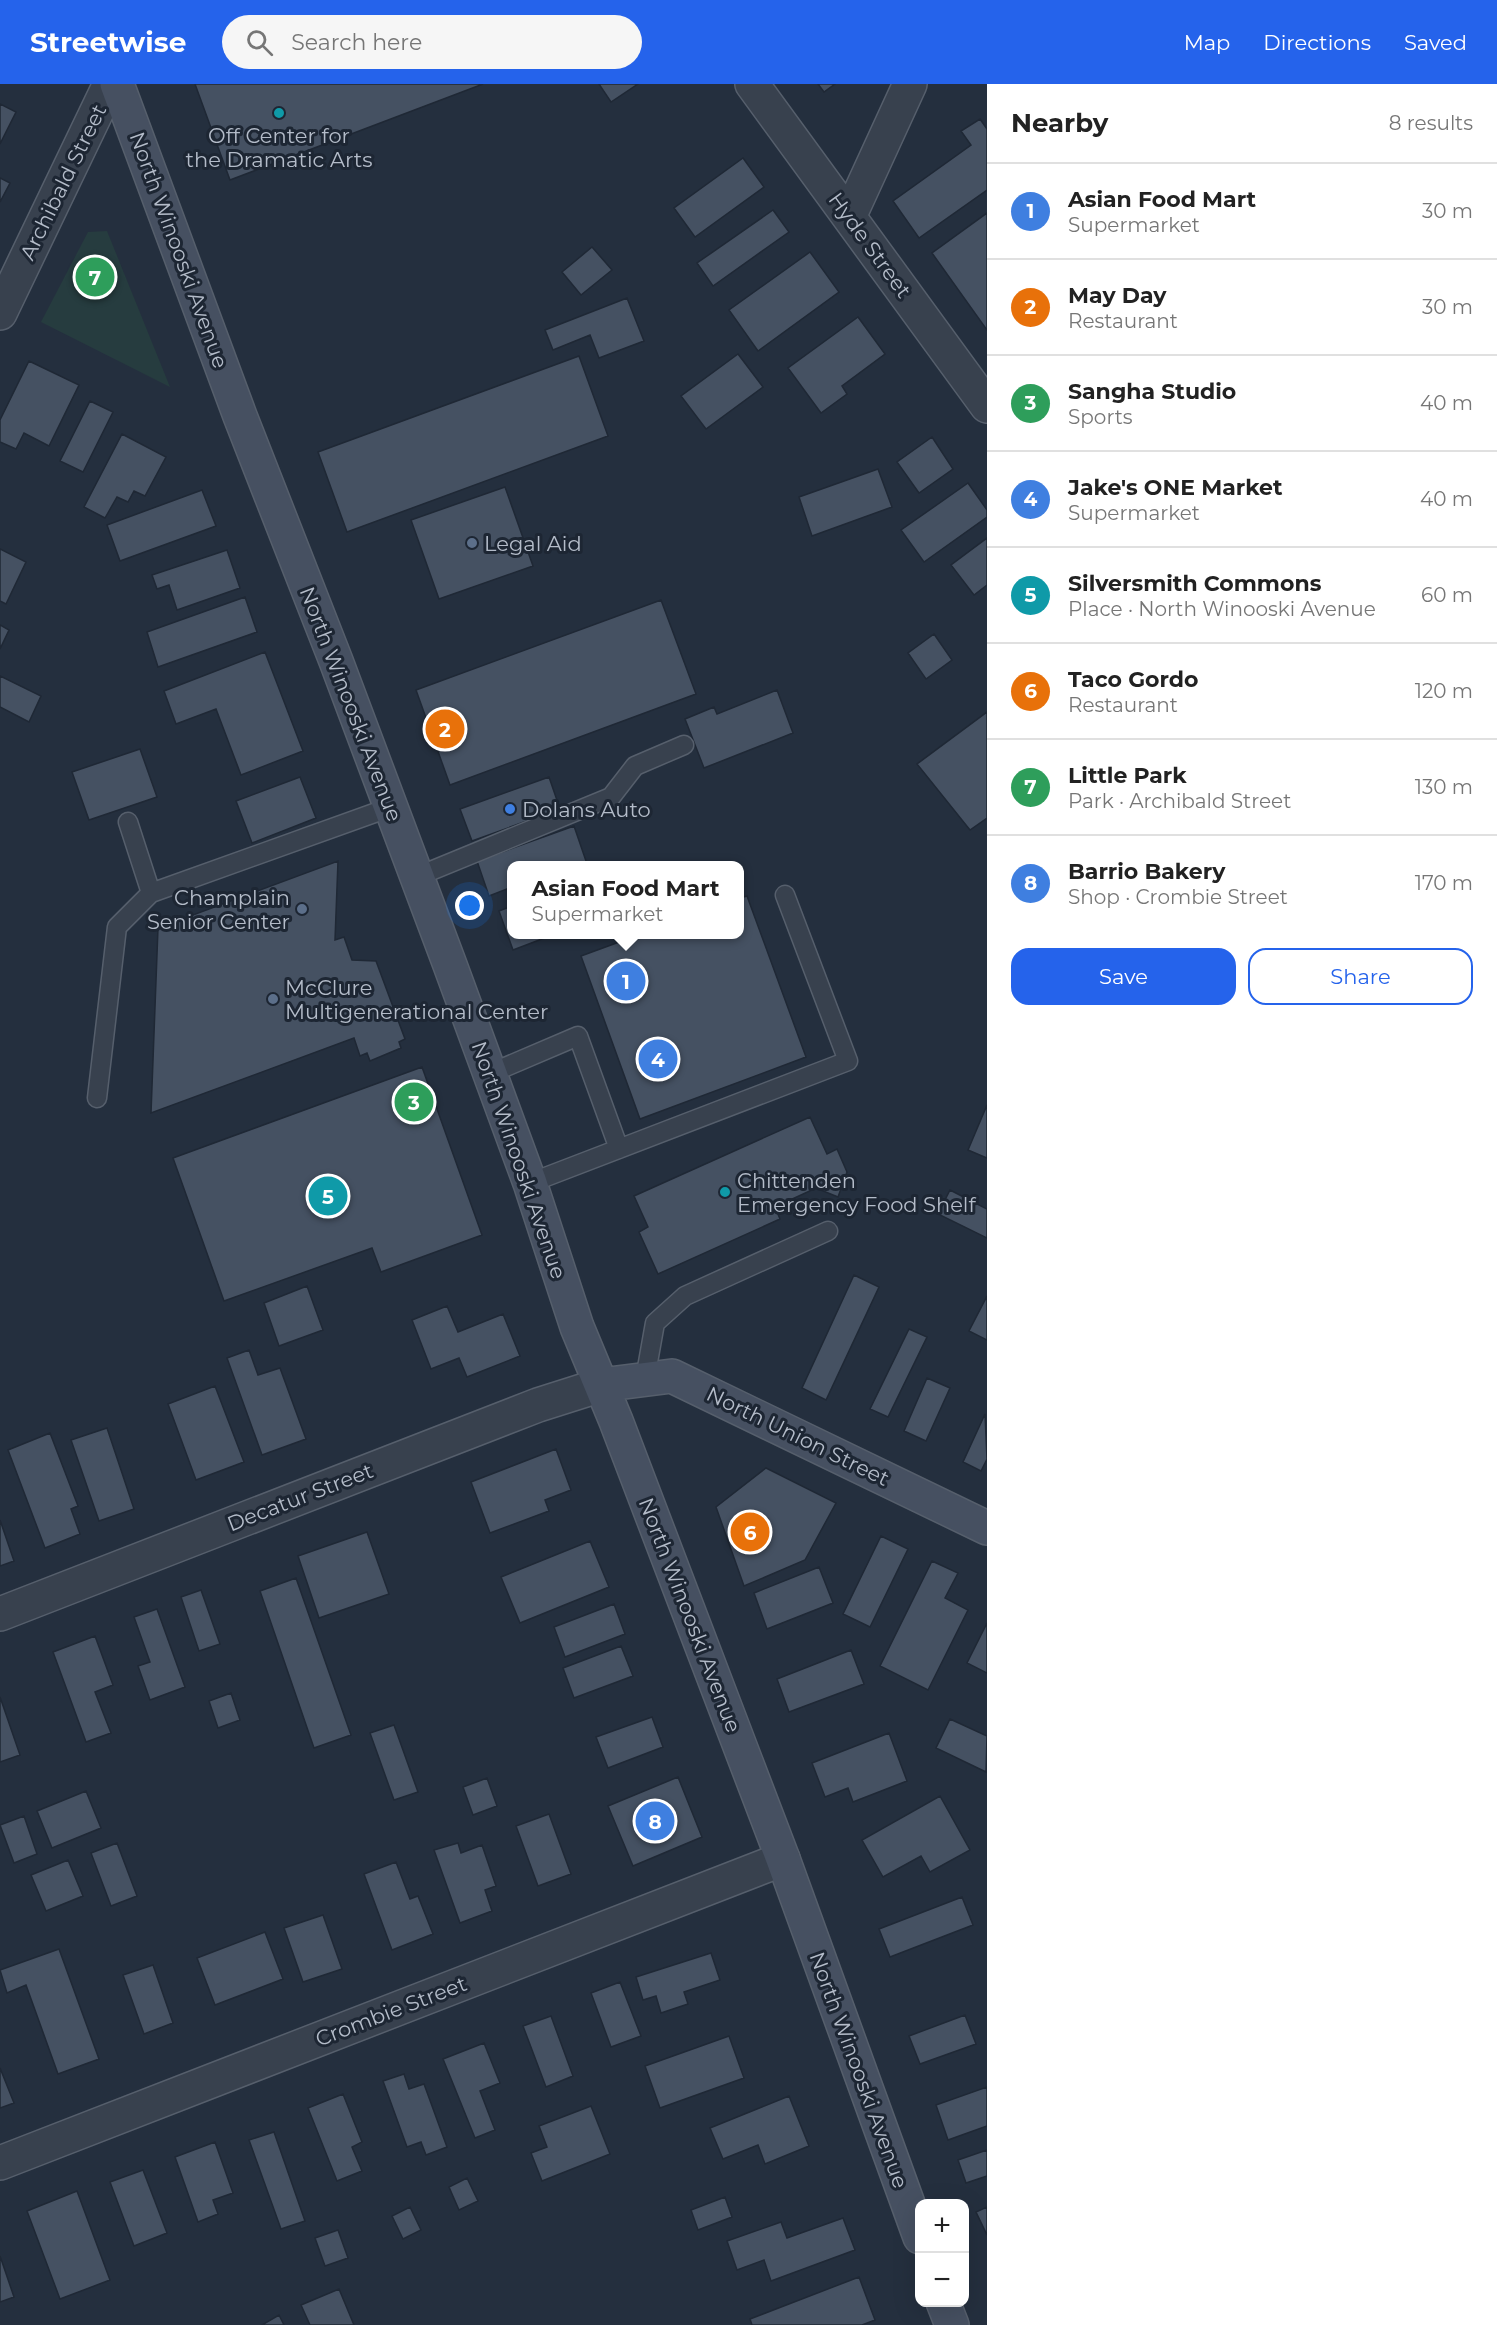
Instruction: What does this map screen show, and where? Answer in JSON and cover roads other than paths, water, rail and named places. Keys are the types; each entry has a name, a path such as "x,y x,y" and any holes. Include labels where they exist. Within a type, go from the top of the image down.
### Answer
{"main road":[{"name":"North Winooski Avenue","path":"117,84 244,425 391,807 530,1183 577,1327 783,1859 915,2223"},
{"name":"North Union Street","path":"601,1385 672,1376 987,1528"},
{"path":"945,2307 952,2325"}],"street":[{"name":"Archibald Street","path":"1,309 110,84"},
{"name":"Hyde Street","path":"753,84 987,406"},
{"path":"849,217 910,84"},
{"name":"Decatur Street","path":"0,1614 538,1405 601,1385"},
{"name":"Crombie Street","path":"0,2163 783,1859"}],"lane":[{"path":"416,877 611,797 635,766 684,745"},
{"path":"98,1098 117,927 151,893 391,807"},
{"path":"128,822 151,893"},
{"path":"530,1183 848,1061 785,895"},
{"path":"489,1074 578,1036 619,1149"},
{"path":"645,1379 655,1323 685,1296 828,1231"}],"place":[{"name":"Off Center for the Dramatic Arts","path":"279,113"},
{"name":"Little Park","path":"95,277"},
{"name":"Legal Aid","path":"472,543"},
{"name":"May Day","path":"445,729"},
{"name":"Dolans Auto","path":"510,809"},
{"name":"Champlain Senior Center","path":"302,909"},
{"name":"Asian Food Mart","path":"626,981"},
{"name":"McClure Multigenerational Center","path":"273,999"},
{"name":"Jake's ONE Market","path":"658,1059"},
{"name":"Sangha Studio","path":"414,1102"},
{"name":"Chittenden Emergency Food Shelf","path":"725,1192"},
{"name":"Silversmith Commons","path":"328,1196"},
{"name":"Taco Gordo","path":"750,1532"},
{"name":"Barrio Bakery","path":"655,1821"}]}
